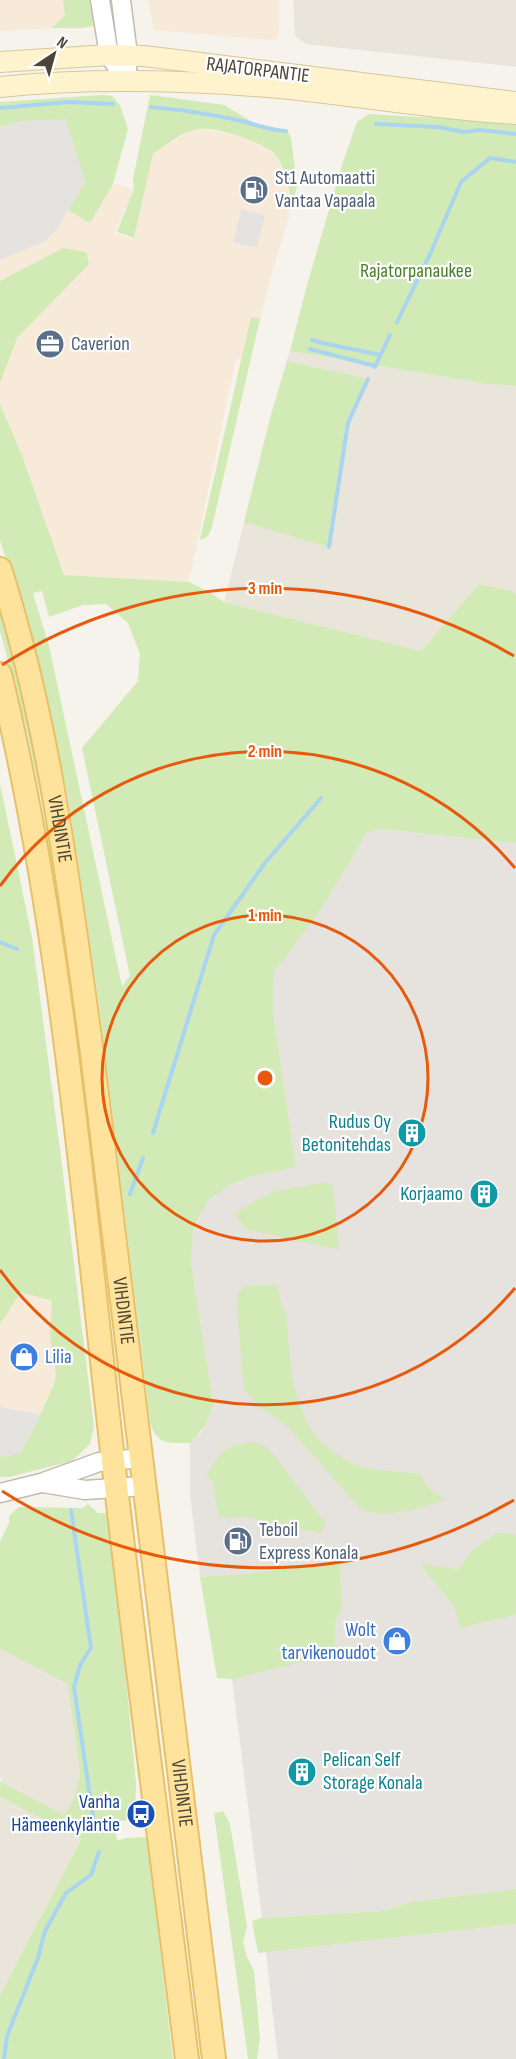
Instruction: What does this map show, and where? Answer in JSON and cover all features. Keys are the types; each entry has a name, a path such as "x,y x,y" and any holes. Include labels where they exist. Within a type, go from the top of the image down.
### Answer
{"main road":[{"name":"RAJATORPANTIE","path":"0,62 119,55 516,102"},
{"name":"RAJATORPANTIE","path":"0,87 126,80 177,81 269,87 516,114"},
{"name":"VIHDINTIE","path":"0,569 39,721 70,891 92,1044 214,2059"},
{"name":"VIHDINTIE","path":"0,674 30,808 47,918 87,1225 116,1488 187,2059"}],"street":[{"path":"100,0 126,80"},
{"path":"119,55 121,0"},
{"path":"0,1493 41,1483 99,1462 141,1458"},
{"path":"41,1483 85,1490 144,1486"}],"shaded area":[{"path":"0,0 63,0 65,15 52,28 0,31"},
{"path":"148,0 279,0 277,37 271,40 154,30"},
{"path":"293,0 516,0 516,67 306,44 295,36"},
{"path":"66,119 85,182 57,229 46,241 0,260 0,127 22,121"},
{"path":"0,127 90,223 113,184 134,189 114,234 134,239 153,154 190,131 200,128 246,138 264,145 277,156 293,203 249,361 236,359 189,582 64,575 23,458 0,404 0,383 3,372 17,338 63,248 0,281"},
{"path":"241,209 265,215 257,248 233,242"},
{"path":"290,351 487,384 516,386 516,594 479,584 421,651 224,602 271,415"},
{"path":"381,829 516,843 516,1535 498,1532 473,1549 458,1569 421,1565 454,1607 460,1628 516,1615 516,1889 411,1902 382,1911 262,1918 232,1679 336,1654 335,1622 342,1607 340,1561 265,1572 200,1577 190,1495 190,1443 202,1432 213,1402 191,1262 193,1235 202,1210 217,1192 250,1177 296,1167 273,1011 274,972 315,918 366,833"},
{"path":"21,1292 52,1301 50,1335 56,1375 35,1426 0,1457 0,1324"},
{"name":"Lilia","path":"0,1407 41,1415 20,1454 0,1457"},
{"path":"0,1649 68,1684 80,1774 74,1799 64,1815 0,1783 2,1778 0,1777"},
{"path":"339,1671 340,1686 316,1689 314,1674"},
{"path":"0,1797 81,1838 0,1995"},
{"path":"353,1864 355,1884 272,1894 270,1873"},
{"path":"516,1924 516,2059 278,2059 266,1952"},
{"path":"291,1950 294,1984 302,1984 308,2044 303,2045 315,2050 307,1963 326,1961 336,2059 278,2059 266,1952"}],"green space":[{"path":"63,0 93,0 94,24 81,28 52,28 65,15"},
{"path":"150,95 224,105 254,123 287,130 291,137 297,186 293,203 281,165 276,155 270,150 251,140 227,132 198,129 180,136 153,154 134,238 117,232 134,189 133,179"},
{"path":"112,96 120,105 128,129 113,184 90,223 68,210 85,181 22,121 0,127 0,102"},
{"name":"Rajatorpanaukee","path":"369,114 516,123 516,386 487,384 290,351 343,162 357,122"},
{"path":"63,248 86,252 89,264 17,338 0,383 0,281"},
{"path":"251,317 260,319 212,527 208,536 202,540 200,539"},
{"path":"287,361 368,379 348,423 329,547 244,522"},
{"path":"0,404 23,458 64,575 189,582 224,602 421,651 479,584 516,594 516,843 381,829 366,833 315,918 274,972 273,1011 296,1167 250,1177 231,1184 208,1200 197,1221 193,1235 191,1262 213,1402 205,1424 190,1443 164,1442 156,1435 150,1422 100,1011 68,796 35,649 0,540","holes":["42,591 49,617 83,605 106,604 128,623 140,654 138,681 82,748 130,976 122,986 49,646 33,593"]},
{"path":"0,613 30,732 51,842 87,1111 83,1112 56,895 42,804 27,732 0,631"},
{"path":"0,784 32,937 94,1427 90,1444 72,1461 9,1477 0,1477 0,1457 20,1453 35,1426 56,1375 50,1335 52,1301 21,1292 0,1324"},
{"path":"325,1182 333,1186 339,1250 246,1229 234,1213 273,1192"},
{"path":"277,1285 281,1304 286,1314 295,1391 309,1425 320,1440 335,1453 359,1466 419,1474 430,1489 446,1500 390,1514 378,1514 358,1506 289,1428 256,1404 244,1389 237,1310 238,1293 244,1286"},
{"path":"253,1442 270,1450 326,1524 320,1533 245,1517 228,1518 218,1515 213,1483 207,1474 229,1447"},
{"path":"88,1504 98,1513 110,1513 136,1783 135,1819 115,1822 117,1841 147,1837 173,2059 0,2059 0,1995 81,1839 0,1797 0,1782 64,1815 74,1799 80,1774 68,1684 0,1649 0,1541 9,1523 9,1516 19,1507 83,1508"},
{"path":"498,1532 516,1535 516,1615 460,1628 454,1607 420,1564 458,1569 473,1549"},
{"path":"340,1560 342,1607 335,1622 336,1654 232,1679 217,1678 200,1577 265,1572"},
{"path":"223,1811 230,1824 247,1926 243,1942 254,1971 260,2039 257,2059 248,2059 214,1813"},
{"path":"516,1889 516,1924 258,1953 252,1921 262,1918 382,1911 411,1902"}],"waterway":[{"path":"0,108 69,102 113,104"},
{"path":"151,107 213,115 286,131"},
{"path":"376,124 516,134"},
{"path":"397,322 431,252 461,182 490,158 516,162"},
{"path":"375,367 390,335"},
{"path":"312,340 380,355"},
{"path":"310,349 375,366"},
{"path":"329,547 348,423 368,379"},
{"path":"153,1133 214,935 265,863 321,798"},
{"path":"0,942 17,949"},
{"path":"130,1194 143,1158"},
{"path":"71,1510 91,1648 80,1665 74,1687 94,1824"},
{"path":"4,2059 7,2036 38,1958 45,1931 66,1893 91,1875 99,1852"}],"place":[{"name":"St1 Automaatti Vantaa Vapaala","path":"254,190"},
{"name":"Caverion","path":"50,344"},
{"name":"Rudus Oy Betonitehdas","path":"412,1133"},
{"name":"Korjaamo","path":"484,1194"},
{"name":"Lilia","path":"24,1357"},
{"name":"Teboil Express Konala","path":"238,1541"},
{"name":"Wolt tarvikenoudot","path":"397,1641"},
{"name":"Pelican Self Storage Konala","path":"302,1772"},
{"name":"Vanha Hämeenkyläntie","path":"141,1814"}]}
